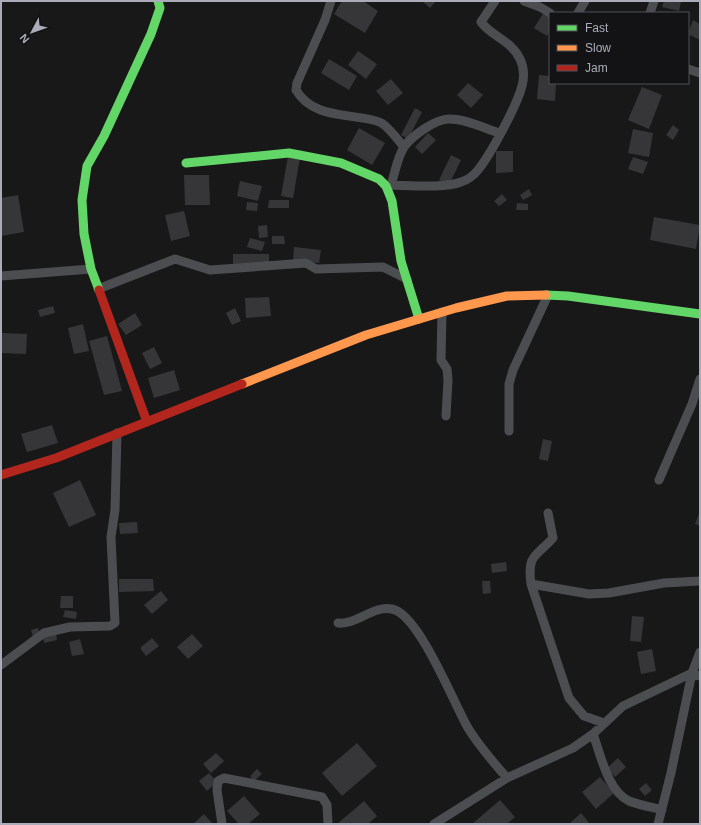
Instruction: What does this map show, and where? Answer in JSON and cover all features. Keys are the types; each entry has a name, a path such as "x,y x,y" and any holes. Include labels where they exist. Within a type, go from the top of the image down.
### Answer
{"street":[{"path":"147,422 91,269 84,234 82,200 87,166 104,136 151,34 160,8 158,1"},
{"path":"331,1 325,20 297,83 296,90 307,103 316,109 330,113 373,120 383,124 404,147"},
{"path":"186,164 289,153 303,154 374,175 388,185 450,185 461,182 478,171 519,95 523,74 521,60 514,50 506,41 481,22 495,1"},
{"path":"524,1 549,12"},
{"path":"579,12 585,1"},
{"path":"650,12 654,1"},
{"path":"689,69 700,73"},
{"path":"419,319 401,261 392,198 388,185 404,147 424,128 438,121 449,118 470,123 499,133"},
{"path":"98,289 175,259 210,270 306,263 316,269 383,267 407,279"},
{"path":"1,276 91,269"},
{"path":"510,431 510,384 513,370 548,295"},
{"path":"1,475 56,458 366,335 442,312 507,296 568,296 700,314"},
{"path":"442,312 442,360 447,369 448,380 446,416"},
{"path":"659,480 692,404 700,379"},
{"path":"1,665 44,633 70,627 110,626 115,623 111,537 115,510 117,433"},
{"path":"548,513 553,538 532,558 530,567 531,584 569,698 584,716 604,723"},
{"path":"531,584 589,594 609,593 664,583 700,581"},
{"path":"338,622 344,623 352,621 384,608 394,609 404,617 417,632 427,649 468,727 507,778"},
{"path":"658,824 696,674 700,652"},
{"path":"434,824 507,778 573,748 593,734 623,706 696,674"},
{"path":"593,734 609,777 619,792 630,802 662,810"},
{"path":"222,824 217,790 218,781 224,778 322,797 327,805 328,824"}],"building":[{"path":"342,1 363,1 378,11 365,33 334,14"},
{"path":"422,1 436,1 430,8"},
{"path":"664,1 681,1 679,11 662,7"},
{"path":"544,12 549,15 549,33 547,36 534,28"},
{"path":"693,20 700,24 700,40 689,34"},
{"path":"358,51 377,64 366,79 348,65"},
{"path":"329,59 357,76 349,90 321,73"},
{"path":"539,75 549,76 549,84 556,84 555,101 537,99"},
{"path":"391,79 403,93 388,105 376,91"},
{"path":"468,83 483,95 471,108 457,95"},
{"path":"642,87 662,95 649,129 628,120"},
{"path":"415,108 422,112 408,139 401,135"},
{"path":"673,125 679,130 673,140 666,135"},
{"path":"359,128 385,143 372,165 347,150"},
{"path":"633,129 653,133 649,157 628,153"},
{"path":"428,133 436,140 422,154 415,147"},
{"path":"496,151 513,151 513,172 496,173"},
{"path":"451,155 461,160 449,185 439,180"},
{"path":"288,156 300,158 293,198 281,196"},
{"path":"633,157 648,162 643,174 628,169"},
{"path":"184,175 209,175 210,205 185,205"},
{"path":"240,181 262,186 258,201 237,196"},
{"path":"529,189 532,195 523,200 520,195"},
{"path":"502,194 507,200 499,206 494,201"},
{"path":"18,195 24,232 1,236 1,198"},
{"path":"269,200 289,200 289,208 268,208"},
{"path":"247,202 258,203 257,211 246,210"},
{"path":"517,203 528,204 528,210 516,210"},
{"path":"184,211 190,236 171,241 165,215"},
{"path":"654,217 700,225 696,249 650,240"},
{"path":"267,225 268,237 259,238 258,226"},
{"path":"272,236 284,236 285,244 272,244"},
{"path":"250,238 265,242 262,251 247,247"},
{"path":"294,247 321,250 319,263 293,260"},
{"path":"233,254 269,254 269,265 233,264"},
{"path":"269,297 271,316 246,318 245,298"},
{"path":"53,306 55,313 40,317 38,310"},
{"path":"235,308 241,321 232,325 226,313"},
{"path":"135,313 142,325 126,335 118,324"},
{"path":"83,324 89,351 74,354 68,328"},
{"path":"1,333 27,334 26,354 1,353"},
{"path":"107,336 122,391 104,395 89,341"},
{"path":"154,347 162,363 150,369 142,353"},
{"path":"174,370 180,390 154,398 148,378"},
{"path":"52,425 58,443 27,452 21,434"},
{"path":"543,439 552,441 548,461 539,459"},
{"path":"80,480 96,515 69,527 53,493"},
{"path":"700,511 700,526 695,524"},
{"path":"137,522 138,533 120,534 119,523"},
{"path":"506,562 507,571 492,573 491,564"},
{"path":"119,579 153,579 154,591 119,592"},
{"path":"482,581 490,581 491,593 483,594"},
{"path":"161,591 168,600 152,614 144,605"},
{"path":"61,596 73,596 73,608 60,608"},
{"path":"65,610 77,612 76,619 63,617"},
{"path":"632,616 644,617 641,642 630,641"},
{"path":"38,628 40,635 33,637 31,630"},
{"path":"56,633 57,640 44,643 43,635"},
{"path":"192,634 203,646 188,659 177,647"},
{"path":"152,638 159,646 146,656 140,648"},
{"path":"80,639 84,654 72,656 69,642"},
{"path":"652,649 656,671 641,674 637,652"},
{"path":"357,743 377,766 342,796 322,773"},
{"path":"216,753 224,761 211,773 203,764"},
{"path":"618,758 626,767 615,777 607,768"},
{"path":"257,769 262,774 254,781 250,776"},
{"path":"209,773 217,782 207,791 199,781"},
{"path":"600,777 614,793 596,809 582,792"},
{"path":"646,783 652,790 645,796 639,789"},
{"path":"244,796 260,814 248,824 239,824 227,811"},
{"path":"500,800 515,817 507,824 472,824"},
{"path":"364,801 377,816 368,824 337,824"},
{"path":"581,813 590,824 569,824"},
{"path":"204,814 213,824 193,824"}],"traffic: fast":[{"path":"99,290 91,269 84,234 82,200 87,166 104,136 151,34 160,8 158,1"},
{"path":"186,163 289,153 341,163 379,179 386,186 392,201 401,261 419,319"},
{"path":"546,295 568,296 700,314"}],"traffic: slow":[{"path":"242,384 366,335 456,308 507,296 546,295"}],"traffic: jam":[{"path":"99,290 147,422"},
{"path":"1,475 56,458 242,384"}]}
